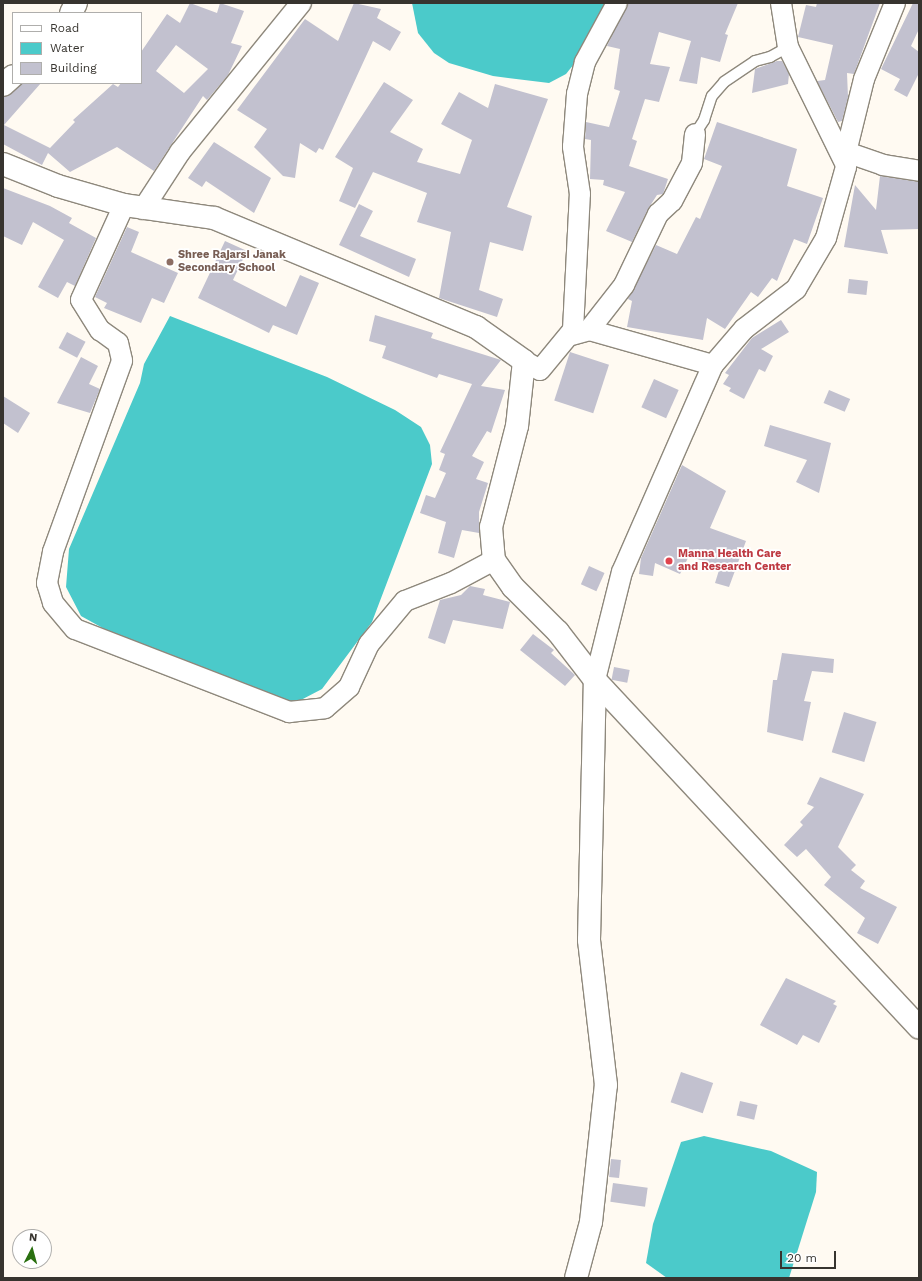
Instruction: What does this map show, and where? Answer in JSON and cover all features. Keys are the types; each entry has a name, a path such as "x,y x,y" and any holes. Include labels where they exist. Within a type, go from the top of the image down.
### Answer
{"main road":[{"path":"72,12 76,3"},
{"path":"3,85 12,77"},
{"path":"3,164 58,186 133,207 214,218 476,327 524,360 519,377 517,426 491,528 494,560 512,587 558,632 595,680 919,1028"},
{"path":"576,1278 591,1222 606,1085 589,940 595,680"}],"street":[{"path":"301,3 180,152 133,207 81,300 100,330 118,343 122,361 53,552 46,583 53,603 75,629 289,712 325,708 349,687 370,644 405,601 451,583 494,560"},
{"path":"581,332 580,194 573,147 577,94 585,62 617,3"},
{"path":"781,3 788,47 846,159"},
{"path":"595,680 622,572 713,365 744,328 796,288 811,266 826,238 872,54 895,3"},
{"path":"524,360 540,370 581,332 624,285 658,214 672,201 692,163 695,134"},
{"path":"846,159 919,171"},
{"path":"581,332 713,365"}],"lane":[{"path":"695,134 704,120 712,96 724,82 755,60 770,57 788,47"}],"water":[{"path":"412,3 606,3 586,49 566,74 549,83 493,76 449,63 434,53 418,33"},
{"path":"170,316 327,377 395,410 421,427 430,445 432,464 372,622 322,689 299,701 280,701 119,637 81,616 66,587 69,549 140,383 144,364"},
{"path":"704,1136 771,1151 817,1172 816,1192 789,1278 667,1278 646,1263 653,1224 681,1142"}],"building":[{"path":"190,3 217,13 220,3 244,11 231,43 242,46 228,75 207,100 203,96 154,171 117,147 70,172 48,153 42,165 3,144 3,97 22,84 40,84 4,125 50,148 75,122 73,120 113,84 118,87 120,84 142,84 142,51 167,14 180,23","holes":["176,45 208,69 184,93 156,71"]},
{"path":"354,3 381,9 377,18 401,32 390,51 373,41 323,150 319,148 316,153 300,143 295,178 283,176 254,147 267,129 237,110 305,19 338,41"},
{"path":"628,3 738,3 725,34 728,35 720,62 701,57 697,84 679,81 691,41 659,32 650,64 670,67 659,102 645,99 632,139 637,141 629,166 668,179 663,194 657,195 648,209 632,242 606,231 625,192 603,185 604,180 590,179 591,140 585,139 586,122 609,127 620,91 614,89 620,49 607,46"},
{"path":"817,3 880,3 854,74 847,73 848,97 842,121 838,122 817,81 825,80 833,45 798,37 806,5 816,7"},
{"path":"913,3 919,3 919,29 911,46 919,52 919,73 907,97 894,90 900,79 881,69"},
{"path":"777,61 782,61 789,74 788,84 752,93 755,69"},
{"path":"384,82 413,100 390,132 423,149 417,162 460,174 472,140 441,124 459,92 488,108 495,84 548,99 507,207 532,216 523,251 490,242 479,290 503,299 497,317 439,298 451,232 417,222 427,193 373,172 355,208 339,201 353,168 335,157"},
{"path":"717,122 797,149 787,186 823,198 807,244 794,239 777,281 772,278 758,297 751,292 725,329 707,318 703,340 627,327 632,301 628,299 656,245 677,254 696,217 700,219 722,166 704,159"},
{"path":"214,142 271,178 254,213 206,181 202,187 188,178"},
{"path":"880,176 919,182 919,229 881,230 888,254 844,247 855,185 876,210"},
{"path":"3,188 50,206 72,218 69,223 96,238 75,286 67,282 58,298 38,287 64,240 33,222 22,245 3,236"},
{"path":"359,204 373,211 360,236 416,259 409,277 339,245"},
{"path":"127,227 139,232 131,252 178,273 164,303 152,298 141,323 104,308 107,303 95,297"},
{"path":"225,241 247,251 233,280 286,307 300,275 319,283 297,335 273,325 269,333 198,298"},
{"path":"849,279 868,281 866,295 848,293"},
{"path":"375,315 433,333 431,338 501,360 481,386 505,390 491,433 487,431 472,456 484,462 476,479 488,483 479,512 479,533 462,530 454,558 438,553 446,522 420,513 426,495 435,498 446,473 439,470 445,454 440,452 472,384 439,374 437,378 382,358 386,346 369,341"},
{"path":"781,320 789,332 761,349 773,356 765,372 759,369 744,399 729,391 731,388 723,384 729,375 725,373 752,338"},
{"path":"67,332 86,342 77,358 59,348"},
{"path":"570,352 609,365 593,413 554,401"},
{"path":"81,357 98,366 89,384 100,389 90,413 57,403"},
{"path":"654,379 679,390 666,418 641,407"},
{"path":"829,390 850,399 845,412 824,403"},
{"path":"3,396 30,413 18,433 3,423"},
{"path":"770,425 831,443 819,493 796,482 807,460 764,446"},
{"path":"682,465 726,491 710,528 746,541 729,587 715,583 720,567 689,556 680,574 655,563 653,576 639,574 641,558"},
{"path":"589,566 605,573 596,591 581,584"},
{"path":"470,586 485,589 483,595 510,602 503,629 453,620 445,644 428,638 440,600 461,595"},
{"path":"533,634 554,650 551,653 575,675 565,686 520,650"},
{"path":"782,653 834,659 833,673 812,671 804,701 811,702 803,741 767,732 773,680 777,680"},
{"path":"614,667 630,670 627,683 612,680"},
{"path":"844,712 877,722 864,762 832,752"},
{"path":"820,777 864,794 838,847 856,865 851,870 865,881 860,888 897,907 878,944 857,933 865,918 824,885 831,877 806,849 797,857 784,845 803,825 800,822 814,807 807,804"},
{"path":"786,978 836,1001 833,1004 837,1006 819,1043 803,1035 797,1045 760,1025"},
{"path":"681,1072 713,1083 703,1113 671,1102"},
{"path":"740,1101 758,1105 754,1120 737,1116"},
{"path":"611,1159 621,1160 619,1178 609,1177"},
{"path":"613,1183 648,1188 645,1207 610,1202"}],"place":[{"name":"Shree Rajarsi Janak Secondary School","path":"170,262"},
{"name":"Manna Health Care and Research Center","path":"669,561"}]}
